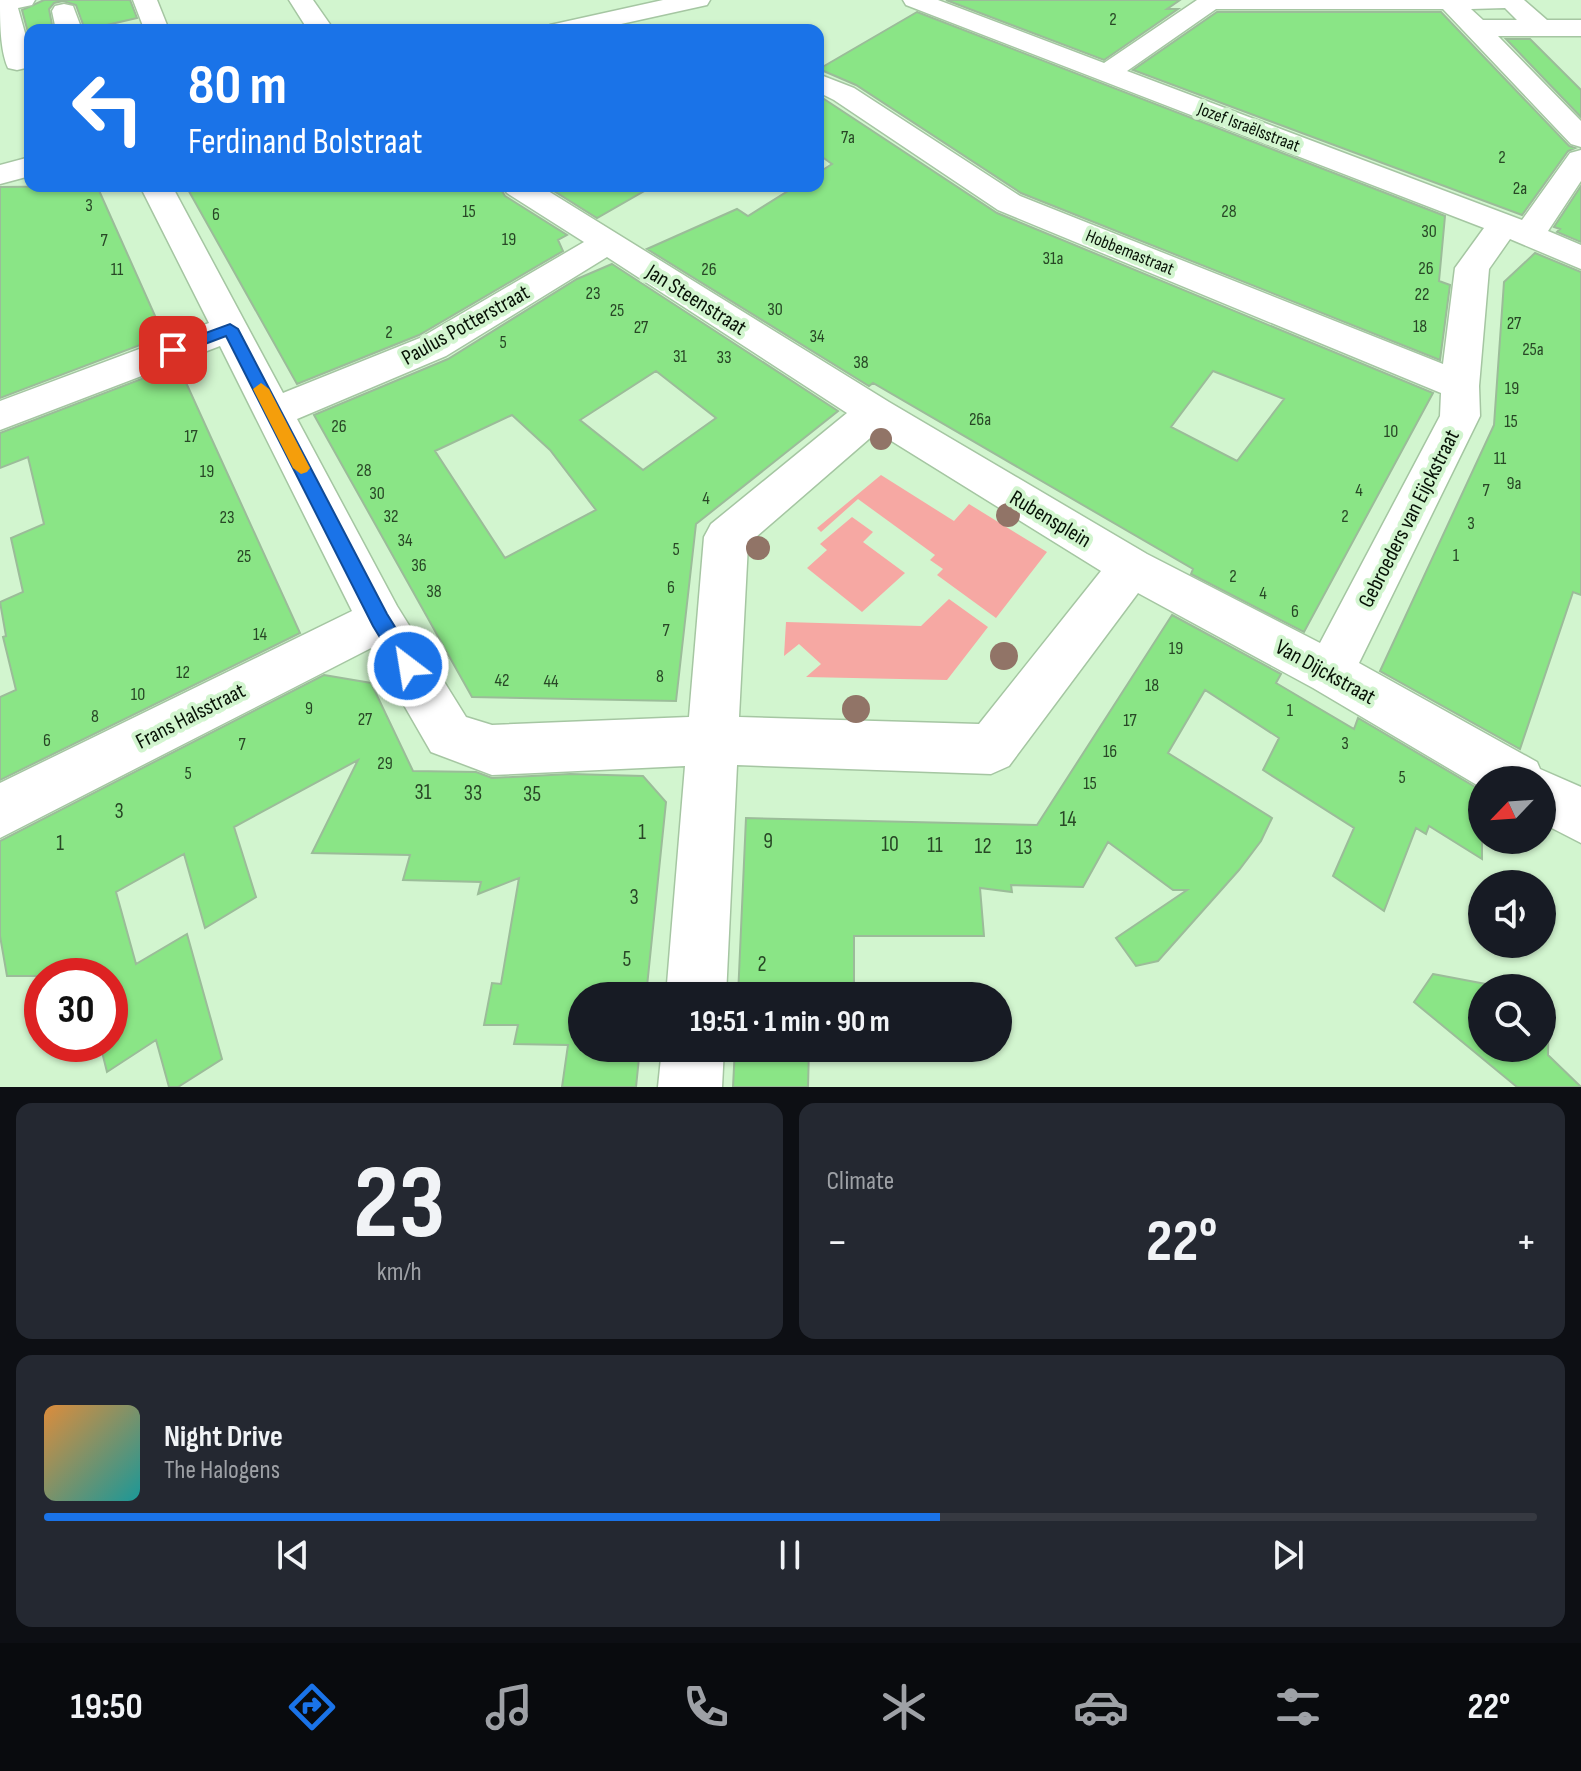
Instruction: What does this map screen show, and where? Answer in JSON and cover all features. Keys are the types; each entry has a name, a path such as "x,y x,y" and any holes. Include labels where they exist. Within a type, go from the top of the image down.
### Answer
{"street":[{"path":"23,0 5,4 17,62 24,60"},
{"path":"145,0 155,24"},
{"path":"301,0 317,24"},
{"name":"Jozef Israëlsstraat","path":"915,0 1516,229 1581,258"},
{"path":"1107,73 1210,2 1511,1 1540,28"},
{"path":"1450,2 1581,138"},
{"path":"573,24 607,9 694,12"},
{"path":"1476,28 1581,28"},
{"name":"Hobbemastraat","path":"824,85 844,94 1009,203 1460,386"},
{"name":"Gebroeders van Eijckstraat","path":"1330,672 1460,416 1460,386 1472,268 1516,229 1581,159"},
{"path":"0,175 24,168"},
{"path":"159,192 380,620 449,735 492,750 712,740 991,749 1131,567"},
{"name":"Jan Steenstraat","path":"527,192 875,412"},
{"name":"Paulus Potterstraat","path":"273,413 433,347 607,243"},
{"path":"0,416 230,329"},
{"path":"697,982 726,537 875,412"},
{"name":"Rubensplein","path":"875,412 1131,567"},
{"name":"Van Dijckstraat","path":"1131,567 1330,672 1494,766"},
{"name":"Frans Halsstraat","path":"0,811 380,620"},
{"path":"1556,802 1581,816"},
{"path":"690,1087 692,1062"}],"shaded area":[{"path":"881,475 954,521 969,504 1047,552 996,618 937,575 943,569 930,560 935,555 858,499 821,532 817,528"},
{"path":"852,517 873,532 863,542 905,573 862,612 807,568 827,550 820,544"},
{"path":"949,599 988,627 947,680 806,677 821,664 799,644 784,656 786,622 921,626"}],"building":[{"path":"44,0 130,0 137,18 111,24 83,24 76,5 63,1 54,3 49,9 52,24 26,24 22,10"},
{"path":"946,0 1180,0 1167,9 1178,9 1104,60"},
{"path":"917,12 1445,216 1439,281 1450,285 1440,360 1021,193 856,85 824,71 824,66"},
{"path":"1217,12 1441,12 1569,146 1575,148 1568,151 1522,215 1133,70"},
{"path":"1506,39 1530,39 1581,90 1581,117"},
{"path":"824,99 997,213 1433,393 1304,632 1191,574 1193,569 873,383 869,386 647,249 737,209 748,216 786,192 824,192 824,169 832,164 824,158","holes":["1213,371 1284,399 1237,461 1171,427"]},
{"path":"1581,186 1581,242 1557,232 1560,229 1554,227"},
{"path":"0,187 24,187 24,192 100,192 164,336 0,398"},
{"path":"189,192 503,192 567,235 558,240 563,251 419,335 297,384"},
{"path":"556,192 642,192 597,218"},
{"path":"1535,253 1581,272 1581,595 1573,592 1520,749 1380,671 1494,425 1504,282"},
{"path":"612,264 838,411 696,524 676,701 472,697 314,415 448,359 577,279","holes":["656,371 716,418 643,470 580,420","512,415 550,450 596,510 505,558 435,451"]},
{"path":"178,365 300,633 0,780 0,697 16,690 3,637 6,636 0,602 23,592 11,538 44,524 28,457 0,468 0,433"},
{"path":"1172,615 1281,674 1276,683 1354,729 1358,718 1468,783 1468,850 1429,826 1426,834 1416,828 1384,911 1333,876 1354,828 1263,770 1279,738 1205,690 1168,753 1272,818 1261,841 1239,870 1158,961 1136,966 1116,938 1187,890 1173,890 1108,842 1083,887 1011,885 1012,892 980,888 984,936 854,936 854,982 739,982 746,818 1037,825"},
{"path":"324,675 371,683 413,771 476,772 492,778 570,774 643,776 666,802 647,982 568,982 568,1045 514,1044 518,1025 484,1025 492,983 501,984 519,878 478,894 481,882 403,880 410,855 312,853 358,760 234,827 256,897 205,928 184,854 116,892 136,964 187,934 222,1059 178,1087 169,1087 156,1040 128,1058 128,958 24,958 24,976 7,976 0,936 0,841"},
{"path":"1433,974 1468,981 1468,1047 1414,1002"},
{"path":"568,1045 568,1062 639,1062 636,1087 562,1087"},
{"path":"104,1062 122,1062 107,1072"},
{"path":"734,1062 809,1062 808,1087 733,1087"},
{"path":"1487,1062 1555,1062 1581,1087 1517,1087"}],"slow traffic":[{"path":"261,389 301,468"}],"route":[{"path":"173,350 230,329 380,620 408,666"}]}
